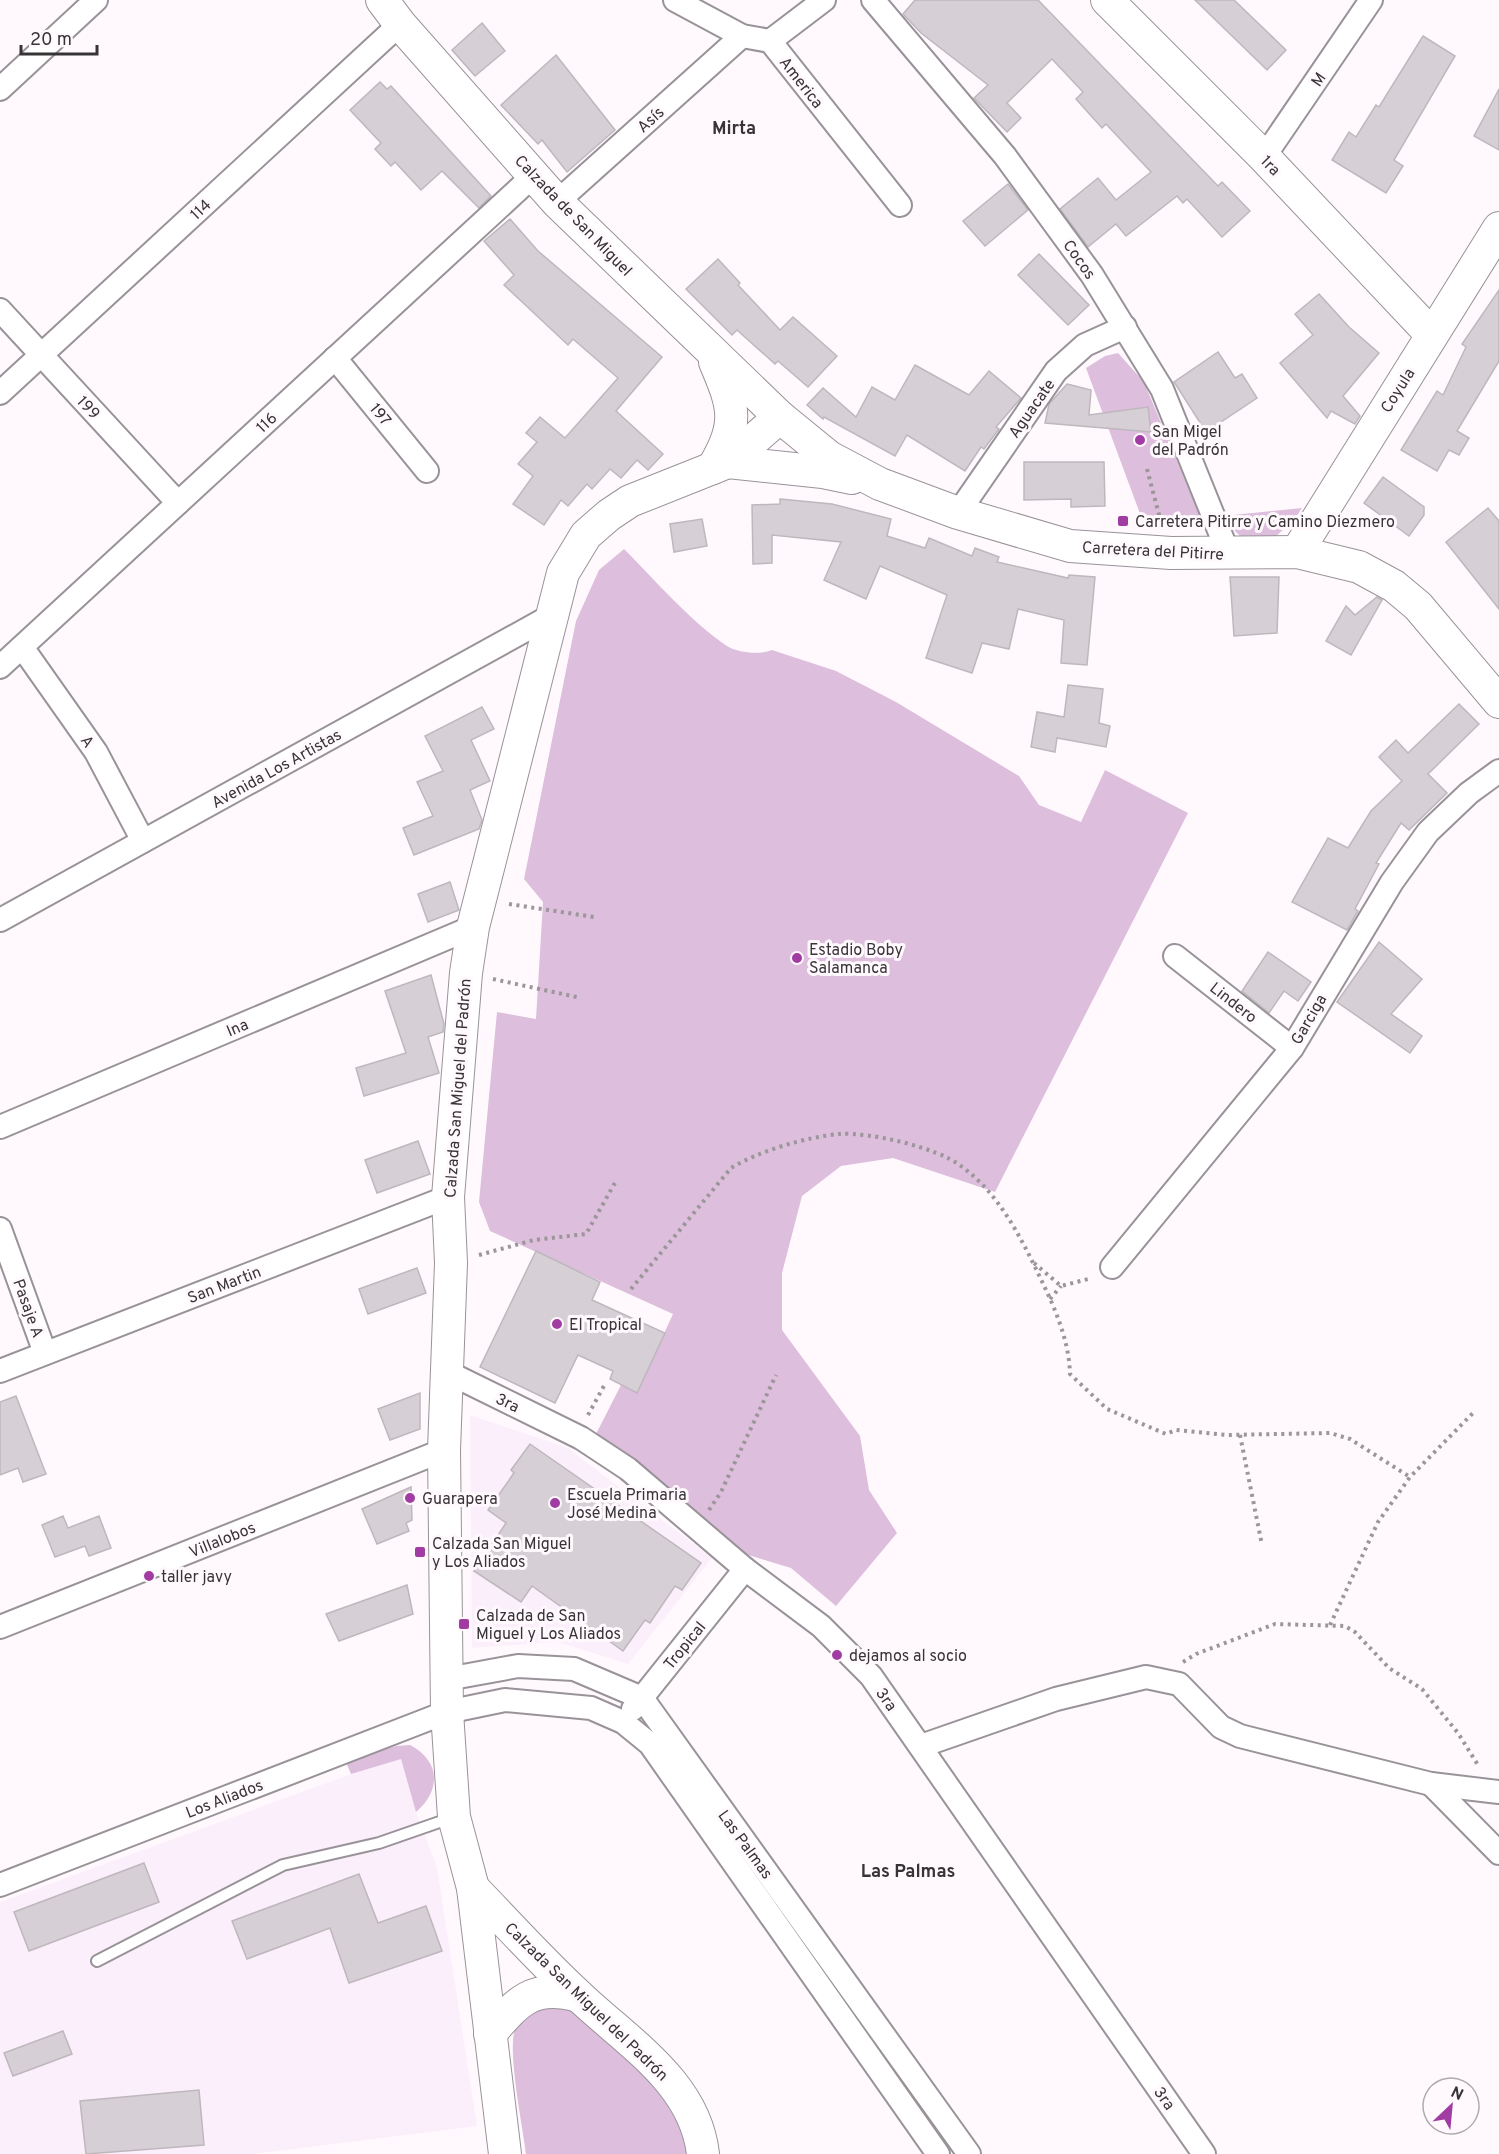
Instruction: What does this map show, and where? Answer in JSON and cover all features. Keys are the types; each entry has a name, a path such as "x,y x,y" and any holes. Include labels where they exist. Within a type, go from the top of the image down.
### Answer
{"main road":[{"name":"1ra","path":"1113,2 1431,334"},
{"name":"Calzada de San Miguel","path":"391,12 557,202 780,417"},
{"name":"Coyula","path":"1297,552 1499,228"},
{"path":"710,350 731,399 729,440 721,465 823,472 880,484"},
{"name":"Carretera del Pitirre","path":"780,417 829,457 880,484 958,513 1070,546 1171,554 1229,555 1297,552 1359,567 1394,586 1418,606 1499,702"},
{"name":"Calzada San Miguel del Padrón","path":"505,2154 473,1888 454,1817 447,1712 444,1450 451,1263 448,1197 466,973 477,914 563,573 586,535 609,515 630,501 721,465 780,417"},
{"name":"Calzada San Miguel del Padrón","path":"473,1888 578,1996 666,2074 687,2104 701,2134 703,2154"},
{"path":"490,2034 522,2000 537,1993 557,1990 578,1996"}],"street":[{"path":"0,89 96,0"},
{"name":"America","path":"675,0 742,36 770,41 900,205"},
{"path":"770,41 824,0"},
{"name":"Cocos","path":"873,0 1005,156 1092,275 1162,389 1229,555"},
{"name":"M","path":"1264,158 1371,0"},
{"name":"114","path":"0,393 391,12"},
{"name":"Asís","path":"557,202 742,36"},
{"name":"116","path":"0,667 533,176"},
{"name":"199","path":"0,310 178,503"},
{"name":"Aguacate","path":"958,513 1056,371 1085,345 1125,327"},
{"name":"197","path":"335,358 427,471"},
{"name":"Avenida Los Artistas","path":"0,920 551,616"},
{"name":"A","path":"22,647 96,752 143,841"},
{"name":"Garciga","path":"1112,1267 1292,1048 1392,882 1428,832 1469,793 1499,771"},
{"name":"Ina","path":"0,1127 477,914"},
{"name":"Lindero","path":"1175,956 1292,1048"},
{"name":"San Martin","path":"0,1371 448,1197"},
{"name":"Pasaje A","path":"0,1229 45,1353"},
{"name":"3ra","path":"447,1372 577,1436 627,1469 745,1569 820,1626 872,1676 1204,2154"},
{"name":"Villalobos","path":"0,1627 444,1450"},
{"name":"Tropical","path":"623,1722 745,1569"},
{"path":"447,1679 518,1666 574,1669 642,1698"},
{"path":"921,1746 1056,1699 1146,1677 1179,1684 1221,1727 1240,1736 1431,1784 1496,1792"},
{"name":"Las Palmas","path":"642,1698 969,2154"},
{"name":"Las Palmas","path":"447,1712 505,1700 591,1708 623,1722 650,1744 938,2154"},
{"name":"Los Aliados","path":"0,1885 447,1712"},
{"path":"1431,1784 1499,1853"}],"lane":[{"path":"97,1961 283,1864 379,1843 454,1817"}],"path":[{"path":"1147,469 1171,554"},
{"path":"477,914 594,917"},
{"path":"466,973 581,998"},
{"path":"631,1289 731,1168 747,1158 804,1140 841,1134 915,1144 943,1153 981,1184 1013,1223 1050,1299 1070,1352 1070,1374 1107,1409 1166,1434 1176,1430 1240,1435 1330,1433 1350,1439 1410,1477"},
{"path":"451,1263 534,1240 586,1234 616,1181"},
{"path":"1032,1260 1061,1286"},
{"path":"1050,1299 1061,1286 1083,1282 1112,1267"},
{"path":"697,1528 722,1492 776,1375"},
{"path":"577,1436 605,1384"},
{"path":"1330,1625 1378,1522 1410,1477 1475,1411"},
{"path":"1240,1435 1262,1545"},
{"path":"1146,1677 1168,1672 1196,1654 1275,1624 1345,1626 1355,1632 1389,1668 1422,1689 1458,1733 1496,1792"}],"shaded area":[{"path":"1118,353 1144,382 1199,514 1198,523 1192,526 1142,519 1086,368 1105,356"},
{"path":"1302,508 1294,520 1275,537 1241,537 1235,531 1233,515"},
{"path":"624,549 686,612 727,646 749,653 772,650 836,671 896,702 1019,776 1039,805 1081,822 1105,770 1188,813 995,1192 893,1158 841,1166 802,1196 782,1273 782,1330 860,1436 869,1490 897,1533 836,1606 791,1568 745,1554 596,1434 621,1385 637,1392 673,1314 490,1231 479,1202 497,1012 536,1019 543,902 524,879 576,621 599,570"},
{"name":"Escuela Primaria José Medina","path":"470,1415 568,1448 712,1558 628,1664 558,1642 472,1648"},
{"path":"410,1745 428,1759 434,1777 430,1795 416,1812 401,1759 351,1774 345,1760 396,1746"},
{"path":"401,1758 416,1812 437,1867 477,2126 253,2154 0,2154 0,1902 351,1774"},
{"path":"547,2005 566,2008 601,2032 655,2081 681,2119 688,2154 526,2154 514,2072 513,2040 517,2024 524,2016 532,2010"}],"building":[{"path":"915,0 1038,0 1218,186 1222,182 1250,211 1222,237 1187,199 1183,203 1177,196 1126,236 1116,224 1088,247 1060,209 1098,178 1116,200 1151,172 1106,124 1102,128 1076,99 1083,92 1052,59 1007,103 1021,118 1007,132 974,98 988,85 921,33 903,14"},
{"path":"1195,0 1234,0 1286,50 1267,70"},
{"path":"482,23 505,51 475,76 452,50"},
{"path":"1423,36 1455,56 1394,160 1403,166 1386,193 1332,160 1349,132 1356,137 1376,105 1379,107"},
{"path":"556,55 615,130 567,172 542,140 538,144 501,105"},
{"path":"380,82 387,89 391,86 491,196 479,208 442,171 421,190 395,162 391,166 375,149 381,143 350,110"},
{"path":"1499,89 1499,150 1474,136"},
{"path":"1008,184 1028,210 985,246 963,221"},
{"path":"510,219 538,251 662,357 616,411 663,454 648,470 637,460 621,478 610,469 592,489 587,484 568,506 561,500 544,525 513,504 533,476 518,464 537,442 526,433 540,417 565,438 618,378 573,339 568,345 504,285 514,275 484,241"},
{"path":"1039,254 1089,305 1068,325 1018,275"},
{"path":"718,259 740,283 738,285 780,330 793,317 837,356 808,387 778,361 775,364 737,330 732,335 686,289"},
{"path":"1499,290 1499,361 1457,431 1469,438 1459,455 1449,450 1437,471 1401,450 1437,391 1443,395 1466,347 1462,344"},
{"path":"1319,294 1349,327 1379,353 1343,396 1360,416 1355,424 1331,411 1327,418 1280,363 1313,335 1295,314"},
{"path":"1218,352 1235,378 1242,374 1257,398 1206,432 1174,382"},
{"path":"915,365 969,395 989,371 1021,398 996,427 999,429 984,449 981,447 965,471 907,435 895,456 824,417 823,419 807,405 823,388 856,417 872,387 895,400"},
{"path":"1067,384 1091,390 1089,415 1148,407 1151,432 1045,423 1049,404"},
{"path":"1024,462 1104,462 1105,506 1071,507 1071,499 1024,500"},
{"path":"1383,477 1424,507 1424,515 1409,536 1364,503"},
{"path":"780,499 832,504 891,519 887,536 925,548 929,538 972,556 975,548 999,557 997,562 1068,578 1069,575 1095,577 1087,665 1061,663 1064,620 1018,609 1009,649 982,643 972,673 926,658 947,595 880,566 866,599 824,580 841,542 772,535 772,563 753,564 752,505 780,504"},
{"path":"1488,508 1499,521 1499,609 1446,542"},
{"path":"702,519 707,546 674,552 670,524"},
{"path":"1230,577 1279,577 1277,633 1234,636"},
{"path":"1377,597 1382,600 1351,655 1326,641 1346,606 1355,615"},
{"path":"1068,685 1103,689 1099,723 1110,726 1106,747 1057,738 1055,752 1031,747 1037,712 1064,717"},
{"path":"1459,704 1479,724 1428,774 1447,793 1409,830 1401,823 1376,863 1379,864 1355,909 1358,911 1347,930 1292,902 1328,838 1348,848 1371,811 1402,781 1379,757 1396,740 1408,753"},
{"path":"482,707 494,729 471,740 490,781 470,790 482,820 479,829 414,855 403,828 433,816 417,782 443,771 425,736"},
{"path":"450,882 459,910 428,922 418,894"},
{"path":"1379,942 1422,979 1391,1014 1422,1036 1410,1053 1337,1002"},
{"path":"1268,952 1311,982 1298,1001 1284,991 1269,1013 1242,991"},
{"path":"431,975 444,1024 443,1032 428,1037 439,1073 364,1096 356,1068 406,1053 385,991"},
{"path":"418,1141 430,1174 377,1193 365,1160"},
{"name":"El Tropical","path":"536,1251 600,1282 592,1300 665,1333 637,1393 610,1379 613,1371 578,1355 555,1403 480,1367"},
{"path":"417,1268 426,1293 368,1314 359,1289"},
{"path":"420,1393 420,1429 390,1440 378,1409"},
{"path":"16,1396 46,1474 23,1482 18,1468 0,1475 0,1402"},
{"path":"530,1444 701,1563 682,1590 675,1586 650,1623 645,1620 623,1651 532,1586 521,1602 474,1571 506,1523 488,1510 514,1473 511,1470"},
{"path":"411,1487 412,1520 406,1523 409,1531 377,1544 362,1509"},
{"path":"63,1516 68,1528 99,1516 111,1548 89,1556 85,1546 55,1557 42,1525"},
{"path":"407,1585 413,1614 339,1641 326,1614"},
{"path":"144,1863 159,1902 29,1951 14,1912"},
{"path":"359,1874 378,1923 426,1906 442,1951 349,1983 330,1928 247,1959 232,1921"},
{"path":"63,2031 72,2054 13,2076 4,2053"},
{"path":"199,2090 204,2145 86,2154 80,2101"}],"place":[{"name":"San Migel del Padrón","path":"1140,440"},
{"name":"Carretera Pitirre y Camino Diezmero","path":"1123,521"},
{"name":"Estadio Boby Salamanca","path":"797,958"},
{"name":"El Tropical","path":"557,1324"},
{"name":"Guarapera","path":"410,1498"},
{"name":"Escuela Primaria José Medina","path":"555,1503"},
{"name":"Calzada San Miguel y Los Aliados","path":"420,1552"},
{"name":"taller javy","path":"149,1576"},
{"name":"Calzada de San Miguel y Los Aliados","path":"464,1624"},
{"name":"dejamos al socio","path":"837,1655"}],"district":[{"name":"Mirta","path":"734,128"},
{"name":"Las Palmas","path":"908,1871"}]}
